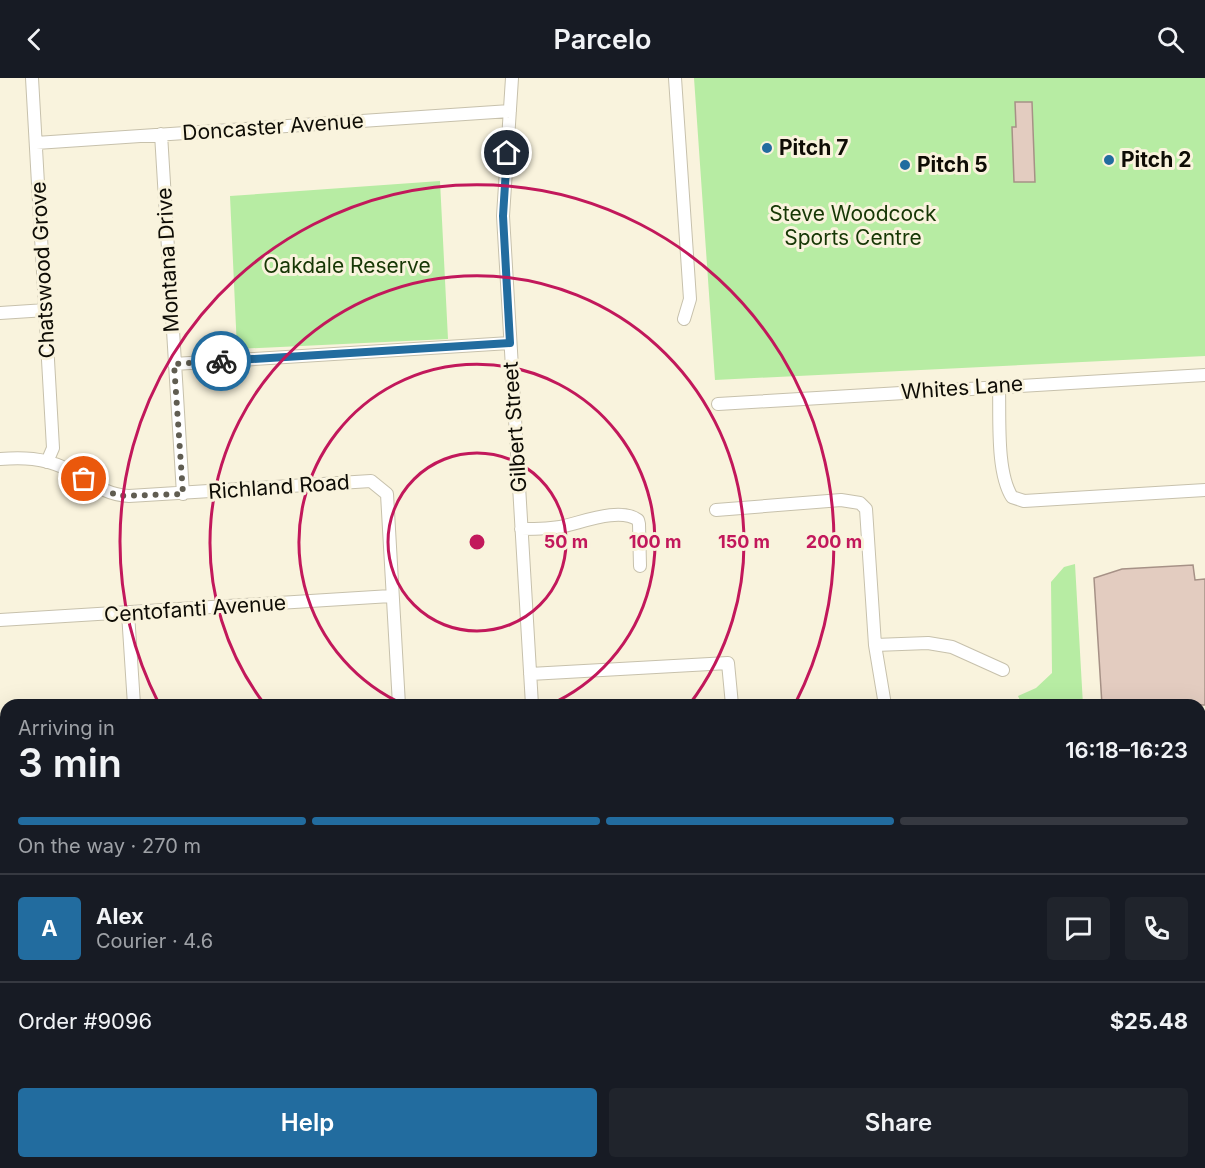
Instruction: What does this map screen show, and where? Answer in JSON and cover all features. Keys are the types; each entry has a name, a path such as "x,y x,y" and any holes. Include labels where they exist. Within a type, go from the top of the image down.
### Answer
{"street":[{"name":"Chatswood Grove","path":"32,78 53,448 47,462"},
{"name":"Gilbert Street","path":"512,78 503,216 532,699"},
{"path":"675,78 690,299 684,319"},
{"name":"Doncaster Avenue","path":"36,142 510,111"},
{"name":"Montana Drive","path":"161,134 183,494"},
{"path":"0,313 46,310"},
{"path":"174,364 510,343"},
{"name":"Whites Lane","path":"718,404 1205,375"},
{"path":"999,386 1004,473 1006,488 1012,498 1024,501 1205,490"},
{"name":"Richland Road","path":"0,459 33,458 47,462 118,496 183,494 371,481 387,494 399,699"},
{"path":"716,510 841,500 860,503 866,509 875,645 884,699"},
{"path":"521,529 562,527 596,517 634,517 639,524 640,566"},
{"name":"Centofanti Avenue","path":"0,620 391,596"},
{"path":"128,613 134,699"},
{"path":"875,645 928,643 952,647 1003,670"},
{"path":"530,674 728,663 731,699"}],"green space":[{"name":"Steve Woodcock Sports Centre","path":"694,78 1205,78 1205,356 715,380"},
{"name":"Oakdale Reserve","path":"440,181 448,339 237,349 230,196"},
{"path":"1075,564 1083,699 1019,699 1018,696 1036,688 1052,673 1051,582 1064,567"}],"building":[{"path":"1015,102 1032,102 1035,182 1014,182 1012,127 1016,127"},
{"path":"1193,565 1195,580 1205,579 1205,699 1102,699 1094,578 1122,569"}],"way so far":[{"path":"84,479 118,496 183,494 174,364 221,361"}],"place":[{"name":"Pitch 7","path":"767,148"},
{"name":"Pitch 2","path":"1109,160"},
{"name":"Pitch 5","path":"905,165"}],"route":[{"path":"221,361 510,343 503,216 507,153"}]}
